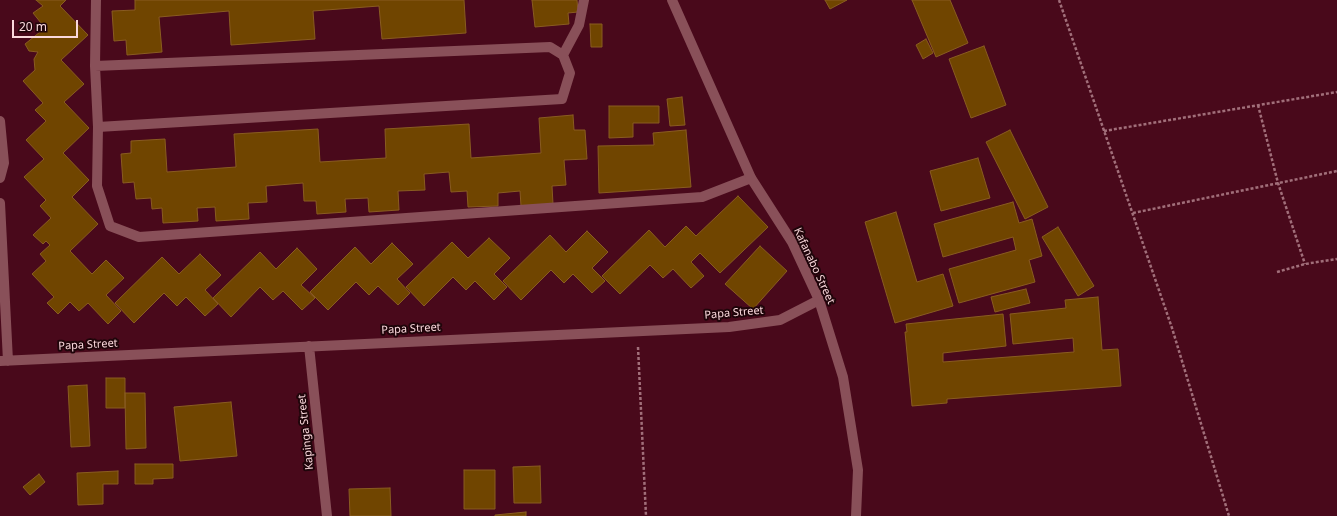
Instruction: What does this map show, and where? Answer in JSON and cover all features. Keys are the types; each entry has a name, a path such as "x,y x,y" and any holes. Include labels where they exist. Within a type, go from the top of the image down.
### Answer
{"street":[{"path":"96,0 95,66 98,127 97,186 110,226 139,237 702,197 752,178"},
{"path":"563,55 579,25 584,0"},
{"name":"Kafanabo Street","path":"672,0 752,178 792,242 819,300 844,377 858,470 856,516"},
{"path":"95,66 550,47 563,55 570,73 562,99 98,127"},
{"path":"0,121 2,164 0,178"},
{"path":"0,203 4,361"},
{"name":"Papa Street","path":"4,361 729,327 780,320 819,300"},
{"name":"Kapinga Street","path":"309,346 327,516"}],"path":[{"path":"1059,0 1172,328 1229,516"},
{"path":"1104,131 1337,92"},
{"path":"1258,105 1278,184 1305,264"},
{"path":"1132,213 1337,171"},
{"path":"1277,272 1305,264 1337,259"},
{"path":"637,331 646,516"}],"building":[{"path":"36,0 66,0 60,6 88,35 61,60 84,84 64,102 89,128 63,153 89,180 72,197 98,224 70,251 92,274 106,260 124,278 106,295 121,311 108,324 88,303 79,311 70,302 58,314 47,303 54,297 32,274 46,261 40,254 50,245 46,241 43,244 33,235 51,218 40,206 46,200 24,177 44,159 26,140 46,121 35,110 43,103 23,81 35,70 34,59 38,52 29,51 25,44 45,28 33,13 43,6"},
{"path":"135,0 464,0 466,33 382,39 379,6 313,11 315,39 231,45 229,11 159,17 162,52 127,55 126,40 114,41 112,11 135,10"},
{"path":"532,0 577,0 578,12 568,13 569,24 535,27"},
{"path":"825,0 847,0 830,9"},
{"path":"912,0 950,0 968,43 936,57"},
{"path":"590,24 602,24 602,47 591,47"},
{"path":"926,39 933,53 923,59 916,45"},
{"path":"984,46 1006,105 971,118 949,59"},
{"path":"682,97 685,125 670,126 667,99"},
{"path":"609,106 659,106 659,123 633,123 633,137 609,138"},
{"path":"573,115 574,130 585,130 587,159 564,160 566,185 552,186 553,204 521,206 520,191 498,193 498,206 468,207 467,191 451,192 449,172 424,174 425,190 398,191 399,210 369,212 368,198 345,199 346,212 317,214 316,201 304,201 303,183 266,186 267,202 248,203 249,219 216,221 215,207 197,208 198,221 163,223 162,208 152,209 151,198 136,199 134,182 123,183 121,154 131,153 131,141 165,139 167,172 236,167 234,134 318,129 320,162 386,158 385,129 469,124 471,158 541,153 539,118"},
{"path":"686,130 691,187 599,193 598,146 654,145 653,133"},
{"path":"1010,130 1048,207 1025,219 986,142"},
{"path":"978,158 990,198 941,211 930,171"},
{"path":"738,196 768,227 720,273 700,253 691,262 704,276 691,288 673,269 663,278 650,265 620,294 602,276 649,230 665,247 686,226 696,236"},
{"path":"1013,202 1019,223 1032,219 1042,256 1029,260 1035,282 959,303 949,269 1016,250 1013,237 943,257 934,224"},
{"path":"896,212 917,282 943,274 953,306 895,323 865,222"},
{"path":"1058,227 1094,286 1078,296 1042,237"},
{"path":"587,231 608,252 592,268 605,281 592,293 573,274 564,283 551,270 521,300 503,281 550,235 566,252"},
{"path":"489,238 510,258 494,274 507,287 494,300 475,281 466,290 453,277 424,306 406,287 452,242 468,258"},
{"path":"392,243 413,264 397,279 410,293 398,305 378,286 369,295 356,282 328,310 310,292 355,247 371,264"},
{"path":"760,246 787,271 753,309 725,284"},
{"path":"297,248 317,269 301,285 315,298 302,310 283,291 273,300 260,287 231,317 213,298 260,252 276,269"},
{"path":"200,254 221,275 205,290 218,304 205,316 186,297 177,306 164,293 134,323 115,303 162,257 179,274"},
{"path":"1026,289 1030,303 995,312 991,297"},
{"path":"1098,297 1102,350 1118,349 1121,386 947,399 947,403 912,406 905,332 907,332 906,324 1003,314 1006,346 943,353 943,362 1074,352 1073,338 1013,344 1010,314 1066,308 1065,300"},
{"path":"106,378 125,378 125,408 106,408"},
{"path":"87,385 90,446 71,447 68,386"},
{"path":"125,393 145,393 146,448 126,449"},
{"path":"231,402 237,456 180,461 174,407"},
{"path":"135,464 173,464 173,478 153,479 153,484 135,484"},
{"path":"540,466 541,503 514,503 513,467"},
{"path":"464,470 495,470 495,509 464,509"},
{"path":"118,471 118,484 103,484 103,504 78,505 77,473"},
{"path":"39,474 45,482 30,495 23,487"},
{"path":"390,488 391,516 350,516 349,489"},
{"path":"526,512 526,516 495,516 495,515"}]}
